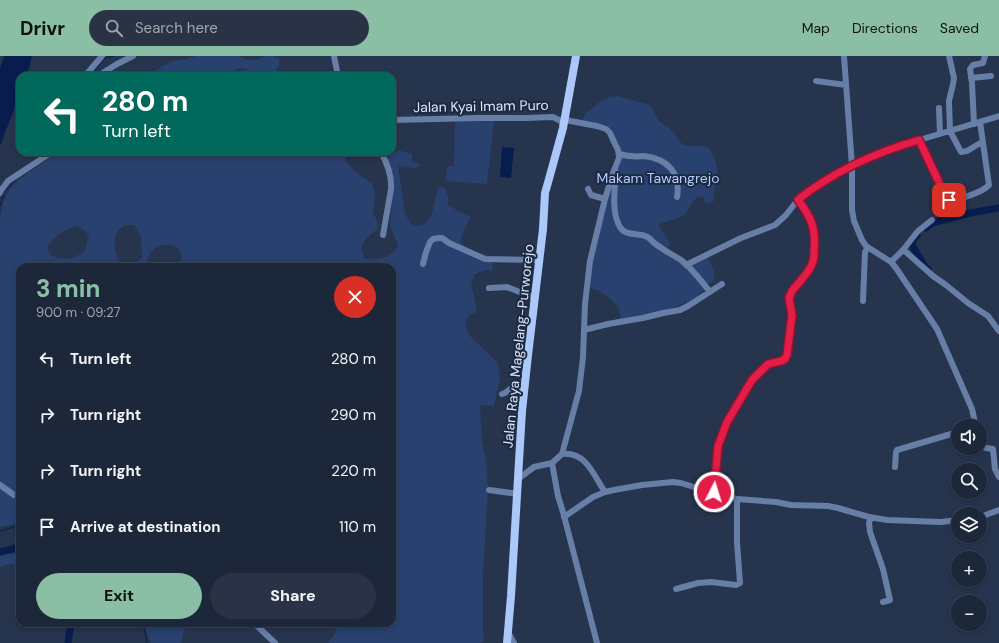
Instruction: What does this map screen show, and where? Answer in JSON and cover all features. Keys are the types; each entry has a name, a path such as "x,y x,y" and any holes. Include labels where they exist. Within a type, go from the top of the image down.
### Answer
{"main road":[{"name":"Jalan Raya Magelang-Purworejo","path":"507,643 524,390 546,193 565,120 576,56"}],"street":[{"path":"88,72 102,56"},
{"path":"104,72 133,56"},
{"path":"334,56 337,72"},
{"path":"844,56 852,166 852,210 856,227 862,240 868,247 890,262 902,276 932,321 941,336 972,409 974,419"},
{"path":"949,56 954,78 954,84 949,101 950,131 961,152 964,152 982,142"},
{"path":"919,140 946,197 951,200 971,194 988,186 989,184 982,142 977,123 970,69 971,66 983,62 985,56"},
{"path":"971,78 991,76"},
{"path":"816,81 846,85"},
{"path":"939,108 940,134"},
{"path":"686,265 741,238 775,226 800,197 852,166 891,149 999,116"},
{"path":"518,480 534,467 552,463 562,454 580,384 588,269 605,199 613,173 619,160 619,154 615,144 606,129 550,117"},
{"name":"Jalan Kyai Imam Puro","path":"396,120 550,117 560,120 562,123 565,120"},
{"path":"619,154 644,156 666,164 673,171 677,181 677,197"},
{"path":"0,193 8,181 46,156"},
{"path":"382,235 391,190 388,168 383,156"},
{"path":"616,166 614,204 619,226 622,230 630,233 647,236 656,245 681,260 696,274 710,292"},
{"path":"588,189 589,194 592,196 605,199"},
{"path":"714,492 718,446 727,422 752,380 768,364 785,359 787,355 792,315 789,298 790,294 814,262 815,245 813,226 806,210 798,200"},
{"path":"890,262 903,250 918,231 932,220"},
{"path":"423,264 430,242 433,239 439,238 442,238 449,243 485,259 539,260"},
{"path":"863,301 865,252 868,247"},
{"path":"903,250 933,276 968,303 988,316 999,331"},
{"path":"584,330 643,318 664,312 680,310 722,284"},
{"path":"489,288 507,287 535,298"},
{"path":"502,394 510,389 524,390"},
{"path":"895,467 897,450 951,434"},
{"path":"996,448 995,469 999,477"},
{"path":"562,454 576,455 584,460 605,492"},
{"path":"552,463 558,496 597,643"},
{"path":"564,517 593,497 605,492 642,485 673,482 682,483 737,499 776,502 791,505 828,506 871,518 941,522 951,521"},
{"path":"0,485 16,496"},
{"path":"489,490 518,494"},
{"path":"676,589 698,583 712,582 736,585 740,583 737,542 737,499"},
{"path":"987,514 999,510"},
{"path":"871,518 869,528 883,569 890,600 883,602"},
{"path":"258,627 275,643"},
{"path":"508,632 514,643"}],"green space":[{"path":"196,56 238,56 245,59 256,60 266,56 272,56 279,59 279,64 278,69 275,72 248,72 246,69 237,69 234,72 153,72 170,62"},
{"name":"Makam Tawangrejo","path":"617,96 650,105 660,122 668,127 681,143 686,146 702,146 709,148 715,159 718,174 713,202 705,204 704,197 697,198 683,216 661,223 659,226 671,245 667,246 668,251 688,263 707,255 714,271 714,281 707,285 694,300 665,310 619,321 620,315 618,307 605,295 592,289 588,285 590,268 618,153 610,133 582,121 585,114 598,103 609,97"},
{"path":"455,120 494,121 487,184 446,181 447,166 454,166"},
{"path":"398,150 412,155 412,161 419,164 418,167 415,168 398,166 405,213 410,223 416,226 423,225 431,218 437,191 440,187 444,187 448,196 448,205 471,217 460,242 470,250 491,256 500,255 493,262 492,271 486,270 475,274 471,284 476,312 469,316 465,323 470,336 498,363 500,378 494,406 480,405 482,441 486,460 488,488 483,576 484,641 480,643 328,643 337,631 334,627 396,627 396,263 180,263 182,256 176,247 163,245 152,251 147,263 132,263 142,258 141,236 134,225 125,225 116,234 115,240 116,255 121,263 16,263 16,524 0,527 0,217 6,196 15,184 29,172 53,156 345,156 346,162 356,173 372,183 375,193 373,213 377,221 378,229 372,233 361,249 365,259 375,259 388,256 398,246 390,225 393,186 392,172 387,159 390,156 396,156 396,151","holes":["77,226 85,230 89,237 84,252 67,259 50,255 47,246 57,236 64,231"]},
{"path":"5,554 16,554 16,565 10,564 0,567 0,556"},
{"path":"146,627 185,627 181,643 151,643"}],"shaded area":[{"path":"4,56 32,56 28,72 16,72 16,104 0,146 0,69"},
{"path":"502,147 514,148 511,178 500,177"}],"waterway":[{"path":"93,72 105,58 114,56"},
{"path":"0,206 4,192 17,178"},
{"path":"926,228 932,223 970,213 999,208"},
{"path":"917,236 914,238 912,245 925,267 928,269"},
{"path":"0,531 16,526"},
{"path":"0,552 16,548"},
{"path":"68,643 70,627"},
{"path":"144,627 147,643"}],"route":[{"path":"714,492 718,446 727,422 752,380 768,364 785,359 787,355 792,315 789,298 790,294 814,262 815,240 813,226 806,210 798,200 833,176 852,166 891,149 919,140 946,197 949,200"}]}
